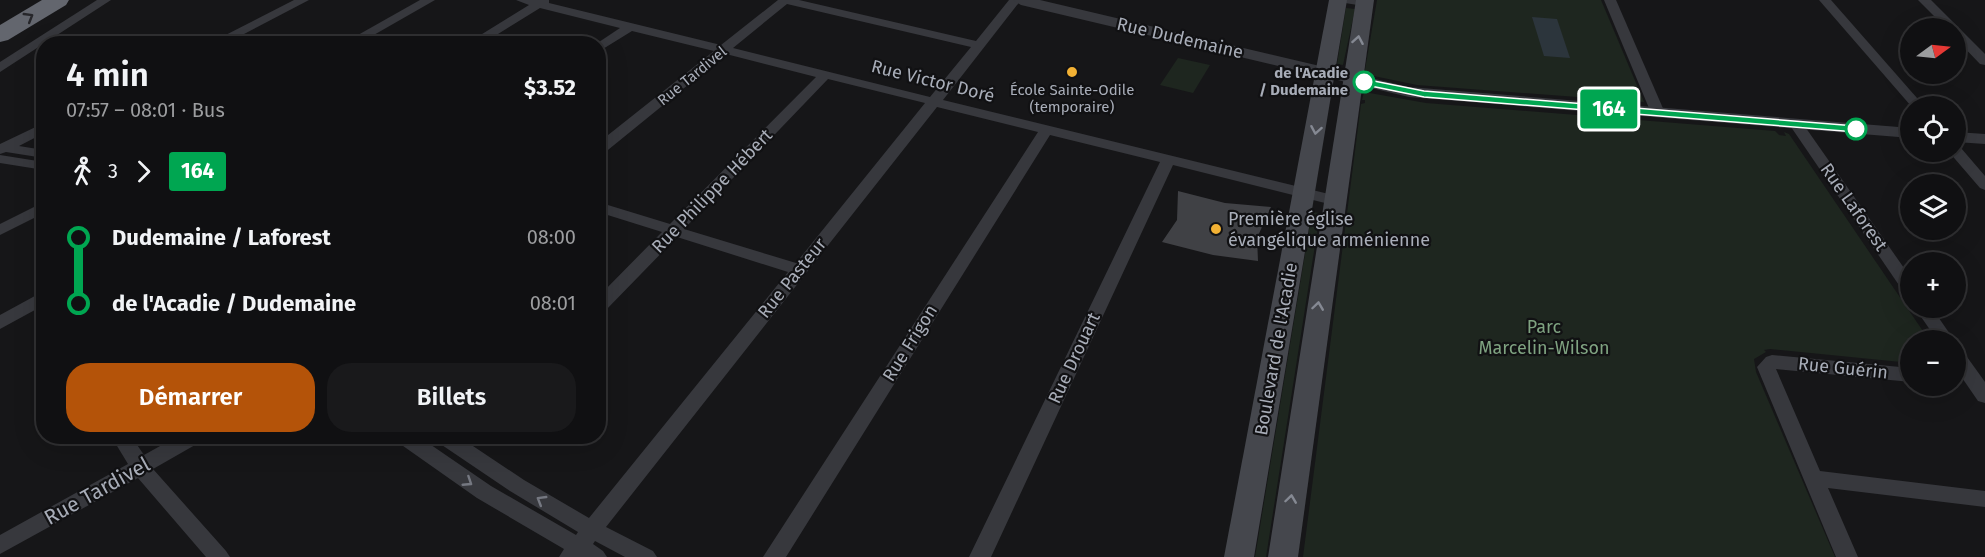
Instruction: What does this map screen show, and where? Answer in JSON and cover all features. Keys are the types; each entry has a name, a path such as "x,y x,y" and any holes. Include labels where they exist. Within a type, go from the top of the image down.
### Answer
{"highway":[{"path":"0,16 27,0"},
{"path":"0,35 58,0"}],"main road":[{"name":"Boulevard de l'Acadie","path":"1239,557 1338,0"},
{"name":"Boulevard de l'Acadie","path":"1282,557 1351,79 1359,1"}],"street":[{"path":"49,36 105,0"},
{"path":"230,36 303,0"},
{"path":"363,36 429,0"},
{"name":"Rue Victor Doré","path":"522,0 543,2 725,50 1333,200"},
{"path":"785,0 978,45"},
{"name":"Rue Tardivel","path":"606,145 785,0"},
{"name":"Rue Pasteur","path":"581,554 591,529 1015,0"},
{"name":"Rue Dudemaine","path":"1021,0 1325,73 1424,94 1900,132"},
{"path":"1610,0 1658,113"},
{"path":"1825,0 1909,96"},
{"path":"1924,0 1942,18"},
{"path":"486,36 543,2"},
{"path":"606,43 631,26"},
{"path":"1966,42 1985,61"},
{"path":"0,68 36,45"},
{"name":"Rue Philippe Hébert","path":"606,300 826,74"},
{"name":"Rue Laforest","path":"1796,124 1900,274"},
{"name":"Rue Frigon","path":"774,557 1046,130"},
{"path":"1,151 36,131"},
{"path":"1966,138 1985,139"},
{"path":"1,151 36,153"},
{"path":"1,151 36,163"},
{"name":"Rue Drouart","path":"980,557 1168,160"},
{"path":"1965,162 1985,185"},
{"path":"606,210 800,270"},
{"path":"0,230 36,211"},
{"path":"0,323 36,306"},
{"name":"Rue Guérin","path":"1812,478 1767,372 1767,364 1775,362 1900,374"},
{"path":"1966,369 1980,389"},
{"path":"125,444 140,467 172,507 219,557"},
{"name":"Rue Tardivel","path":"0,545 181,444"},
{"path":"414,444 581,554"},
{"path":"439,462 455,444"},
{"path":"463,444 521,488 591,529 646,557"},
{"path":"1812,478 1985,499"},
{"path":"1812,478 1847,557"}],"green space":[{"path":"1377,0 1601,0 1644,102 1417,85 1369,75 1365,70"},
{"path":"1346,8 1355,9 1343,65 1337,64"},
{"path":"1178,58 1210,65 1193,93 1160,85"},
{"name":"Parc Marcelin-Wilson","path":"1364,92 1426,103 1775,131 1779,135 1786,136 1784,132 1789,134 1900,297 1900,318 1914,318 1922,330 1900,330 1900,362 1770,349 1764,350 1766,352 1754,359 1756,372 1835,557 1303,557 1361,104 1365,103 1365,100 1362,100"},
{"path":"1312,212 1320,213 1266,557 1255,557"}],"shaded area":[{"path":"1532,17 1557,19 1570,58 1544,56"}],"building":[{"name":"Première église évangélique arménienne","path":"1178,191 1225,203 1271,207 1257,238 1258,261 1213,255 1162,242 1177,220"}],"bus line":[{"name":"164","path":"1364,82 1424,94 1856,129"}],"place":[{"name":"École Sainte-Odile (temporaire)","path":"1072,72"},
{"name":"de l'Acadie / Dudemaine","path":"1364,82"},
{"name":"Première église évangélique arménienne","path":"1216,229"}]}
